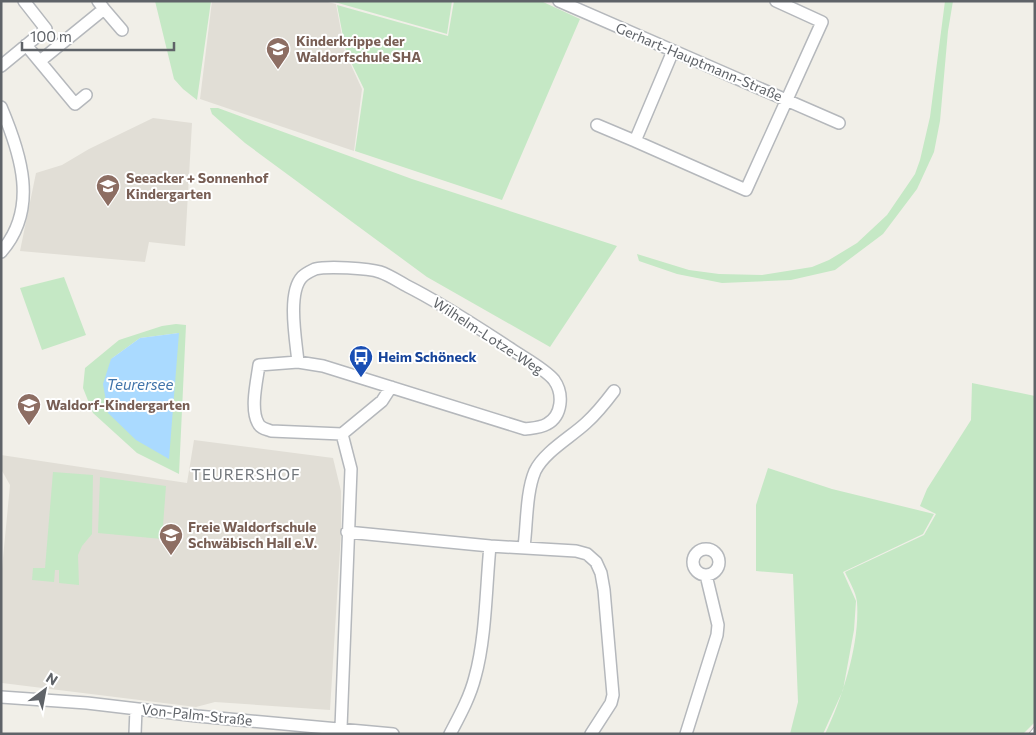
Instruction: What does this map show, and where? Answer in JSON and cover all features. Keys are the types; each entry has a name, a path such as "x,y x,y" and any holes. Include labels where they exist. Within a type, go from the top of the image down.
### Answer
{"street":[{"path":"24,1 60,45"},
{"name":"Gerhart-Hauptmann-Straße","path":"559,1 839,123"},
{"path":"597,125 746,190 822,22 780,2"},
{"path":"40,61 60,45 101,5 122,30"},
{"path":"1,66 46,29"},
{"path":"26,45 75,104 86,96"},
{"path":"635,142 673,51"},
{"path":"1,108 16,148 24,184 24,202 19,223 1,252"},
{"name":"Wilhelm-Lotze-Weg","path":"298,362 294,299 295,288 301,278 308,272 316,269 366,270 379,272 434,299 537,366 554,380 561,401 553,419 535,428 525,429 323,366 298,362 259,365 255,398 258,423 263,428 272,431 342,434"},
{"path":"341,728 351,469 342,434 382,401 391,387"},
{"path":"524,547 531,482 536,468 544,458 586,423 614,391"},
{"path":"348,532 490,546 576,551 587,554 596,562 601,573 612,695 611,703 591,734"},
{"path":"450,734 464,707 475,678 480,655 490,546"},
{"path":"686,734 717,635 718,625 706,575"},
{"name":"Von-Palm-Straße","path":"1,697 87,703 197,716 393,734"},
{"path":"135,734 136,709"}],"shaded area":[{"name":"Kinderkrippe der Waldorfschule SHA","path":"212,1 324,1 336,4 345,52 362,89 354,151 200,99"},
{"name":"Seeacker + Sonnenhof Kindergarten","path":"153,118 192,123 185,246 149,242 145,262 20,251 36,173 62,165 89,149"},
{"name":"Freie Waldorfschule Schwäbisch Hall e.V.","path":"194,440 333,458 341,491 341,533 330,710 215,702 196,707 2,683 1,579 10,485 1,469 1,455 187,483"}],"green space":[{"path":"155,1 211,1 197,100 174,79"},
{"path":"331,1 452,1 447,34"},
{"path":"454,1 541,1 580,19 502,200 355,151 364,89 346,52 337,5 448,36"},
{"path":"945,1 953,1 948,31 940,121 934,152 917,189 883,234 835,270 791,280 722,283 677,274 639,261 637,254 689,270 719,274 762,275 812,267 829,260 857,243 887,215 915,174 930,117"},
{"path":"210,108 218,108 412,179 617,246 550,347 427,277 245,143 212,114"},
{"path":"64,277 86,335 42,350 20,288"},
{"name":"Teurersee","path":"186,325 179,474 137,453 93,413 83,388 85,368 119,340 162,326","holes":["179,333 111,359 140,338"]},
{"path":"972,383 1035,396 1035,722 1023,734 825,734 844,687 856,635 857,602 854,590 845,572 924,535 936,514 920,506 927,489 971,420"},
{"path":"768,468 832,489 934,514 923,534 843,572 856,601 854,630 843,690 823,734 790,734 798,702 793,574 756,571 756,505"},
{"path":"53,472 93,475 92,534 82,546 78,555 79,585 59,583 59,570 55,570 54,582 32,580 33,568 45,568"},
{"path":"100,477 166,486 162,539 98,533"}],"water":[{"name":"Teurersee","path":"179,333 169,459 136,440 108,413 103,384 111,359 140,338"}],"railway":[{"path":"1031,734 1035,729"}],"place":[{"name":"Kinderkrippe der Waldorfschule SHA","path":"278,70"},
{"name":"Seeacker + Sonnenhof Kindergarten","path":"108,207"},
{"name":"Heim Schöneck","path":"361,378"},
{"name":"Waldorf-Kindergarten","path":"29,426"},
{"name":"Freie Waldorfschule Schwäbisch Hall e.V.","path":"171,556"}],"district":[{"name":"TEURERSHOF","path":"246,475"}]}
